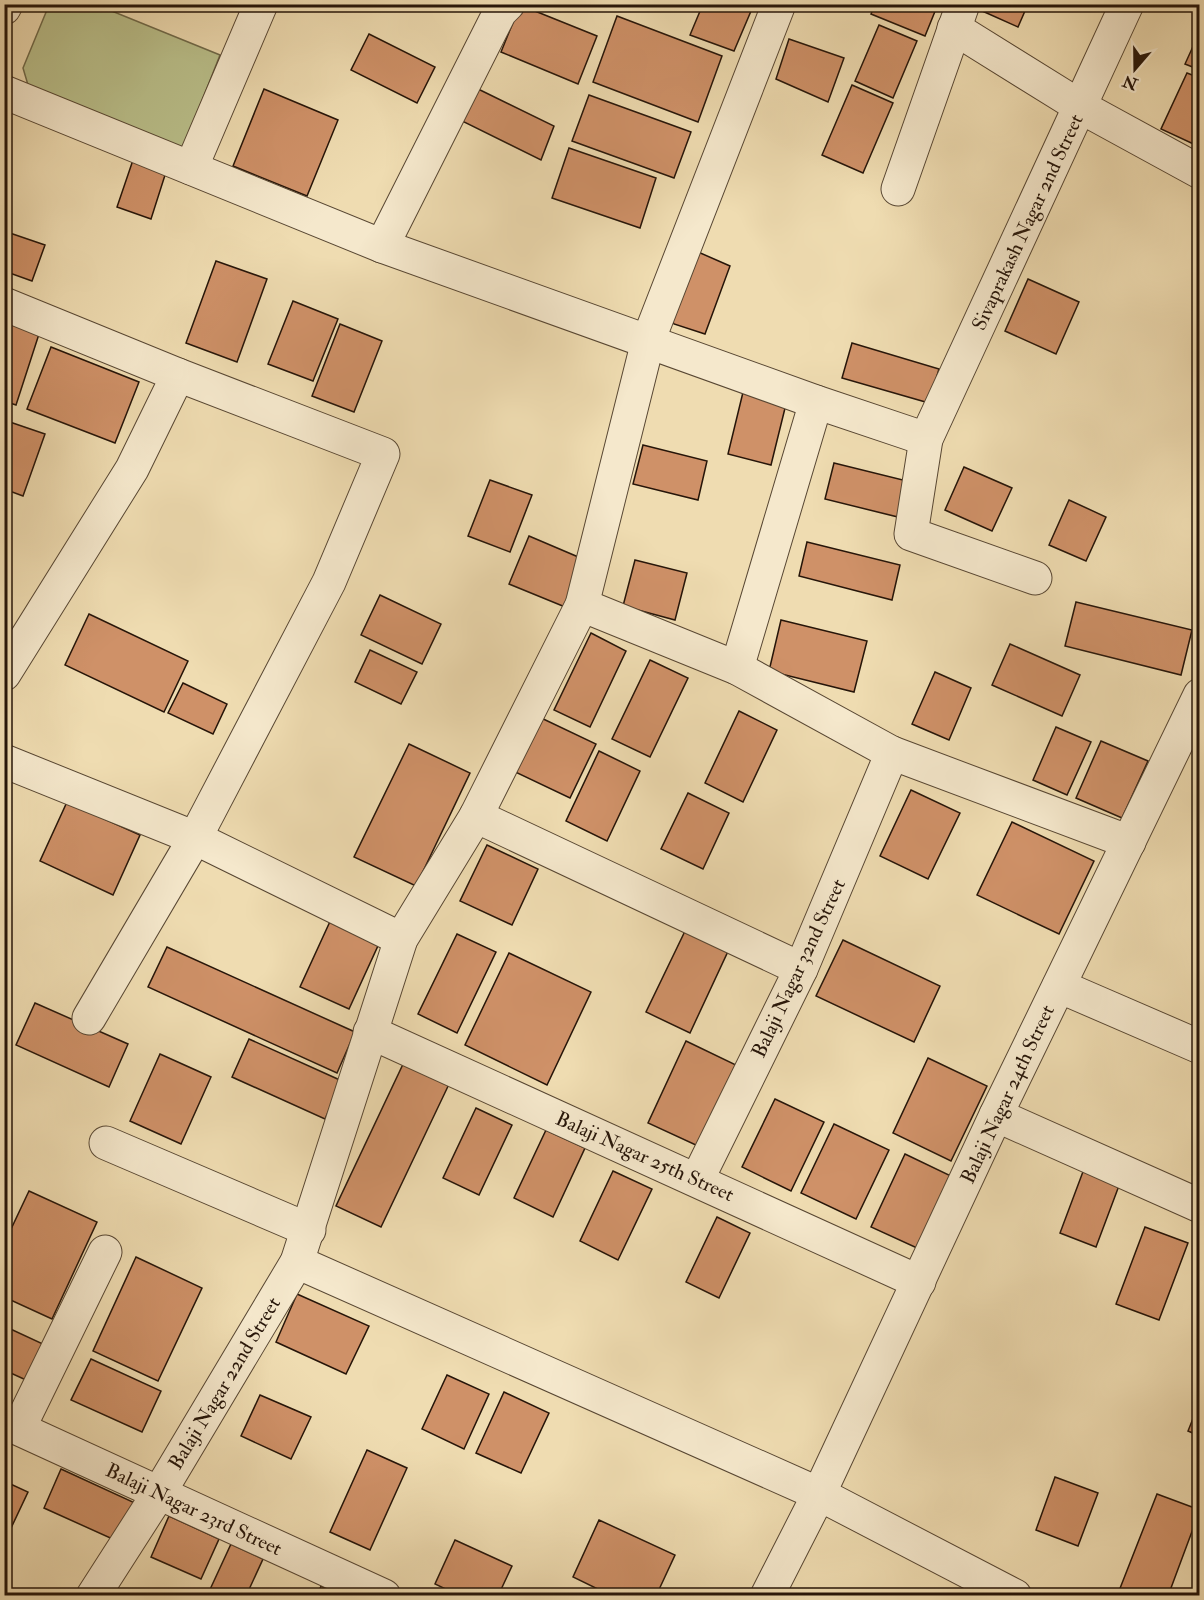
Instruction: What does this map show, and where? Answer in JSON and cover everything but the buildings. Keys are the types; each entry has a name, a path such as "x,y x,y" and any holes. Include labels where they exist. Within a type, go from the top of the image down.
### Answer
{"street":[{"path":"191,168 261,4"},
{"path":"382,246 500,12 508,4"},
{"name":"Balaji Nagar 22nd Street","path":"93,1596 159,1492 297,1262 401,939 476,816 582,605 648,341 779,4"},
{"name":"Sivaprakash Nagar 2nd Street","path":"1035,579 911,534 926,439 1127,4"},
{"path":"898,189 959,16 1081,107 1200,172"},
{"path":"4,93 382,246 816,402 926,439"},
{"path":"4,304 178,375 383,454 329,582 195,838 89,1018"},
{"path":"4,674 132,469 178,375"},
{"path":"737,668 816,402"},
{"path":"582,605 737,668 892,753 1129,842"},
{"name":"Balaji Nagar 24th Street","path":"767,1596 819,1494 996,1115 1200,695"},
{"name":"Balaji Nagar 32nd Street","path":"697,1180 801,969 892,753"},
{"path":"4,761 195,838 401,939"},
{"path":"476,816 801,969"},
{"path":"1059,986 1200,1047"},
{"name":"Balaji Nagar 25th Street","path":"370,1032 919,1282"},
{"path":"996,1115 1200,1206"},
{"path":"106,1143 309,1230"},
{"path":"12,1425 105,1252"},
{"path":"297,1262 819,1494 1015,1596"},
{"name":"Balaji Nagar 23rd Street","path":"12,1425 384,1596"}],"green space":[{"path":"49,5 97,5 220,55 183,149 28,85 23,68"}]}
